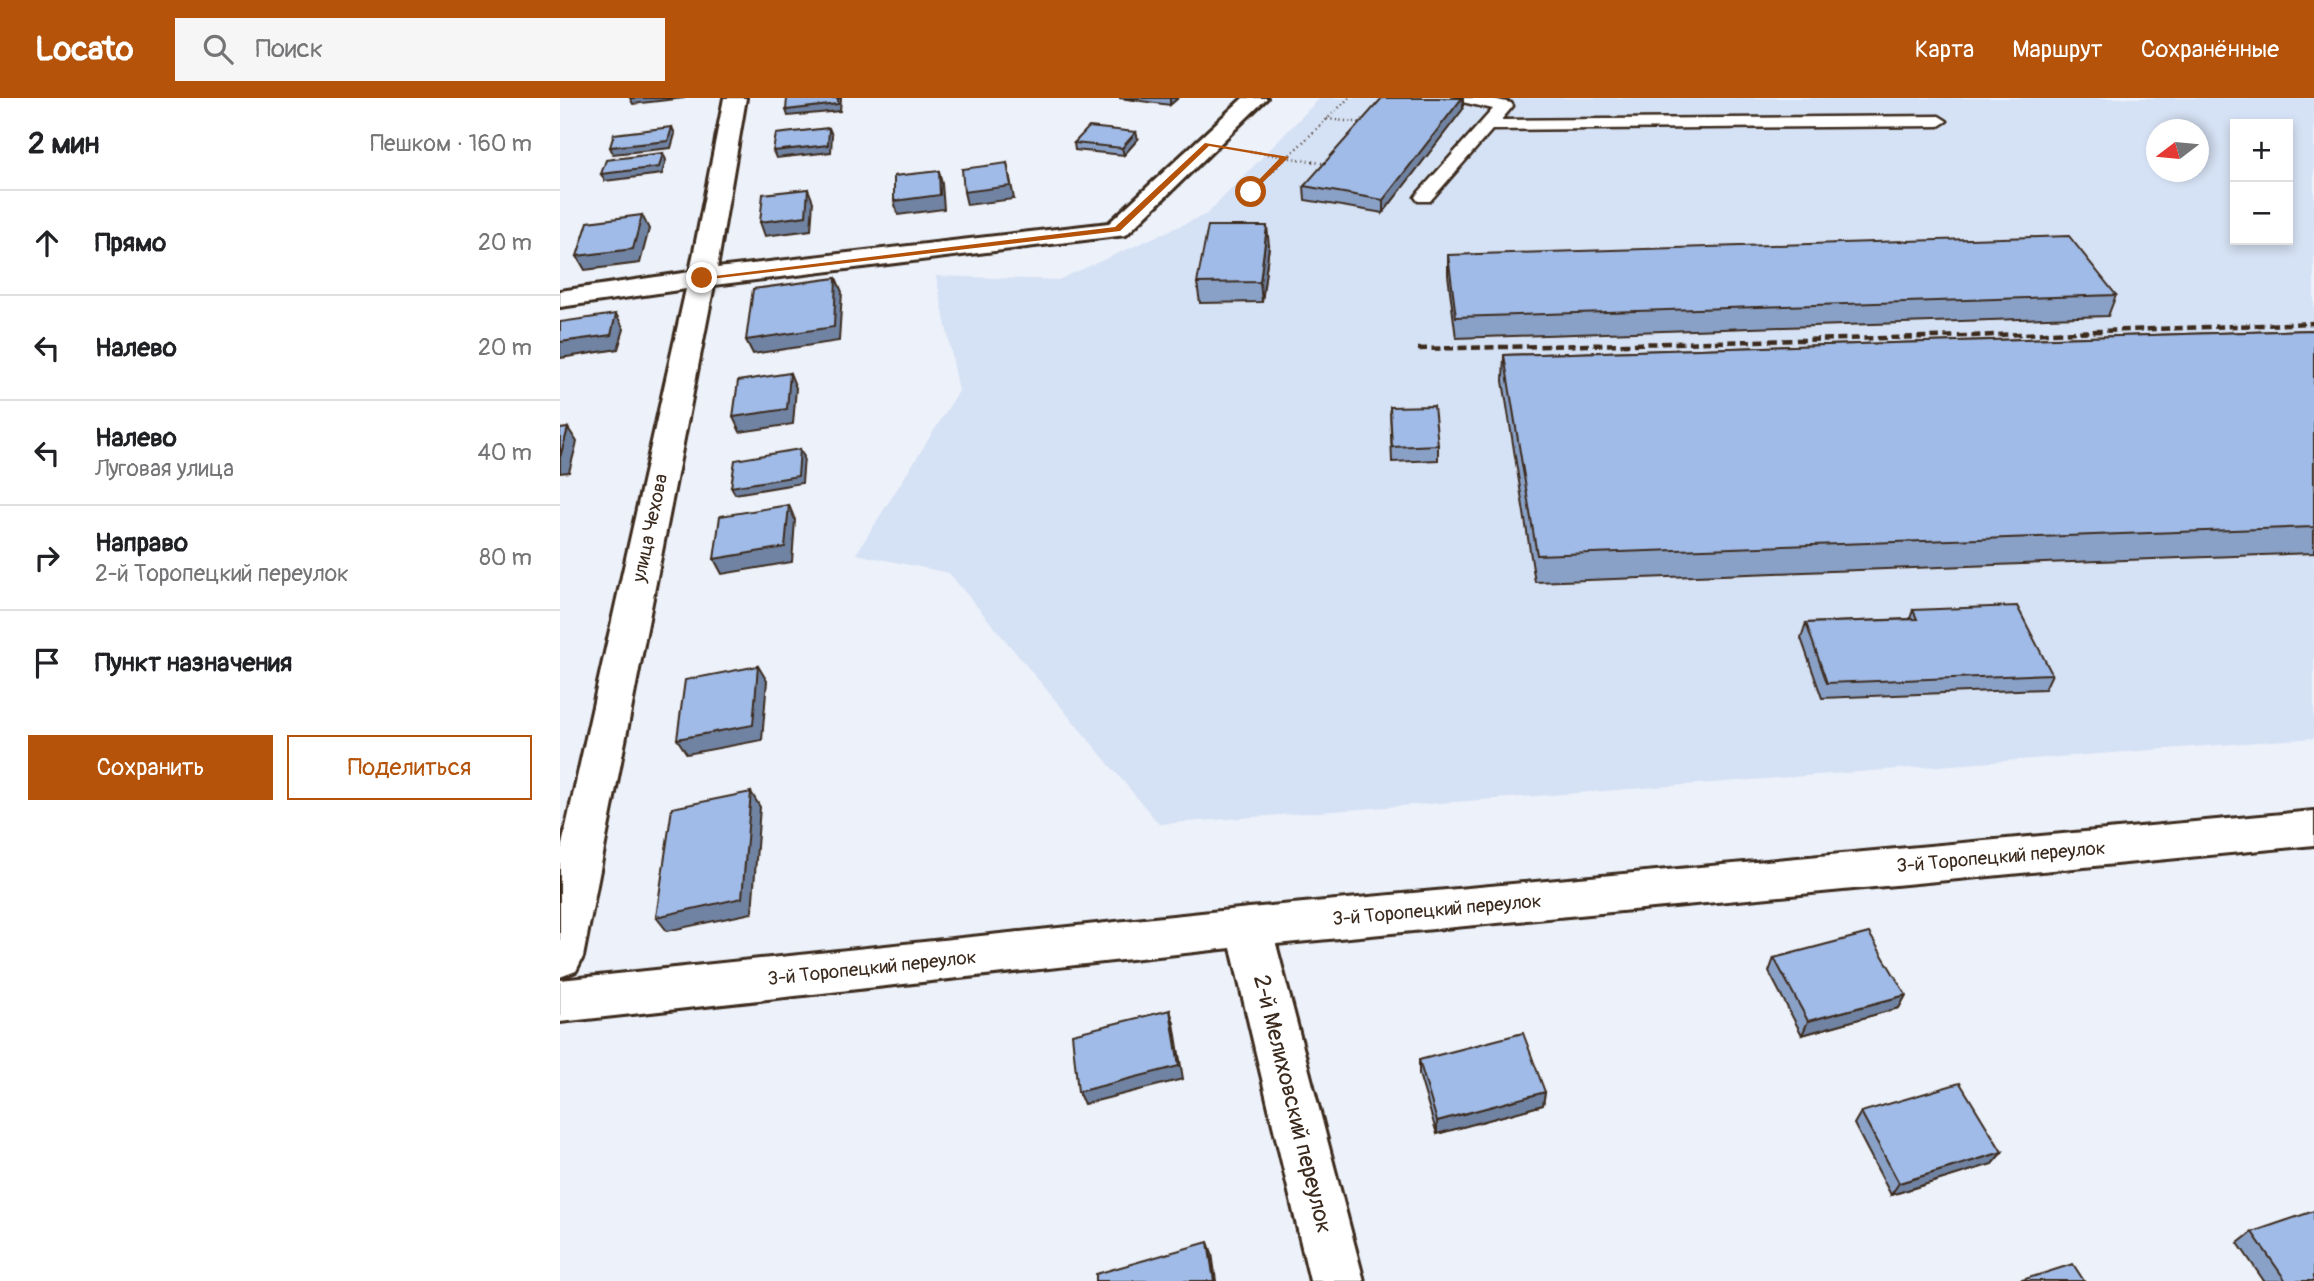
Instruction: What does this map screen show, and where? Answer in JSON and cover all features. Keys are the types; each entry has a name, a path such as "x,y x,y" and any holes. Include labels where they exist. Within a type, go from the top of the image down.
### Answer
{"street":[{"name":"улица Чехова","path":"560,957 702,278 735,98"},
{"path":"560,299 702,278 1117,229 1256,98"},
{"name":"3-й Торопецкий переулок","path":"560,1001 1249,927 2314,828"},
{"name":"2-й Мелиховский переулок","path":"1249,927 1337,1281"}],"lane":[{"path":"1464,98 1511,102"},
{"path":"1424,197 1487,125 1511,102"},
{"path":"1487,125 1939,121"}],"path":[{"path":"1251,192 1349,98"},
{"path":"1326,119 1371,124"},
{"path":"1208,144 1336,165"}],"shaded area":[{"path":"1320,98 2314,98 2314,738 1159,824 949,573 856,554 959,391 936,276 1058,280 1207,214"}],"building":[{"path":"787,98 838,98 838,104 786,110"},
{"path":"1382,98 1462,98 1383,200 1304,186"},
{"path":"672,127 668,141 610,147 614,134"},
{"path":"1089,127 1136,132 1122,148 1074,143"},
{"path":"829,128 828,145 773,151 776,134"},
{"path":"663,153 659,167 601,174 606,160"},
{"path":"1007,163 1011,186 964,192 962,169"},
{"path":"939,171 940,195 894,201 894,176"},
{"path":"808,189 806,216 760,222 763,194"},
{"path":"642,215 633,249 577,256 588,222"},
{"path":"1208,226 1267,226 1260,282 1197,283"},
{"path":"2069,236 2116,295 1456,317 1448,255"},
{"path":"836,278 834,327 746,340 753,289"},
{"path":"616,314 611,335 560,342 560,322"},
{"path":"2314,330 2314,527 1537,555 1504,355"},
{"path":"790,373 787,409 733,417 738,381"},
{"path":"1434,406 1438,445 1392,447 1390,407"},
{"path":"568,428 560,457 560,429"},
{"path":"800,449 798,476 731,487 735,460"},
{"path":"789,505 785,547 714,559 720,516"},
{"path":"2017,606 2052,674 1827,683 1806,623 1917,619 1913,610"},
{"path":"758,666 753,725 677,739 685,680"},
{"path":"751,792 742,898 656,917 672,808"},
{"path":"1869,933 1906,995 1808,1021 1774,958"},
{"path":"1170,1010 1179,1066 1078,1092 1072,1034"},
{"path":"1523,1033 1545,1092 1437,1121 1419,1060"},
{"path":"1960,1083 2002,1152 1899,1183 1861,1112"},
{"path":"2314,1211 2314,1281 2286,1281 2252,1232"},
{"path":"1208,1242 1214,1281 1096,1281 1096,1274"},
{"path":"2073,1264 2084,1281 2019,1281"}],"railway":[{"path":"1418,349 1970,336 2314,323"}],"route":[{"path":"702,278 1117,229 1208,144 1286,157 1251,192"}]}
